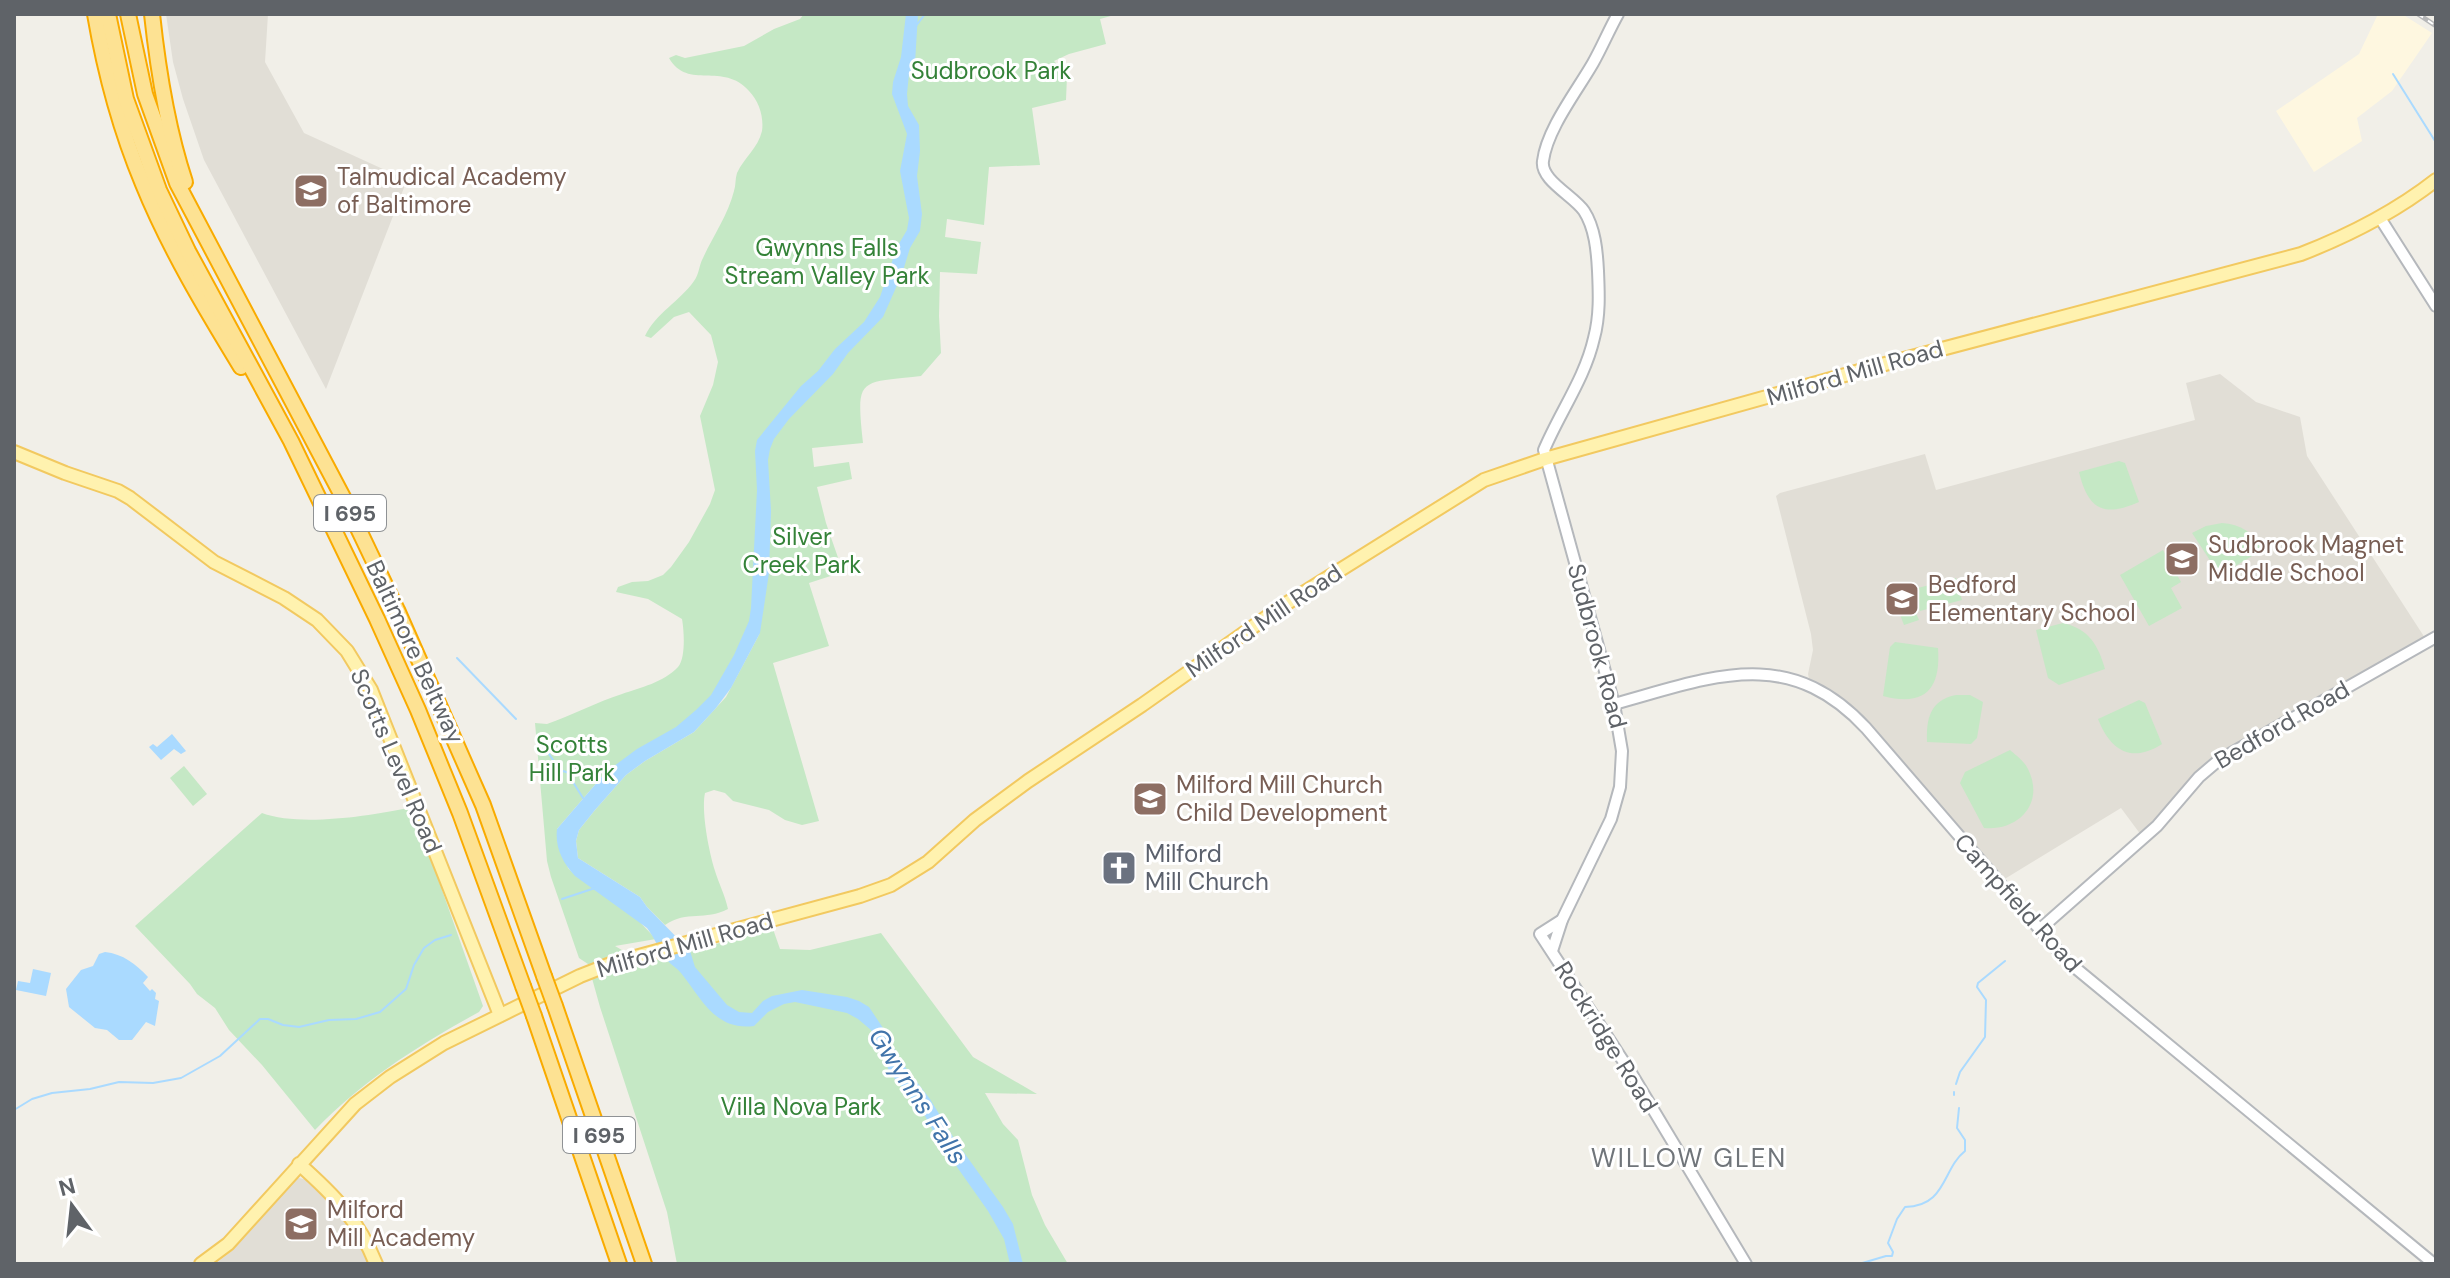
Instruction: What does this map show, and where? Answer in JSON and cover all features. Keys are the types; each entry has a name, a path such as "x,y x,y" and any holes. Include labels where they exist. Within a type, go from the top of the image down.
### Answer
{"highway":[{"path":"95,14 114,102 134,164 156,214 177,257 325,513"},
{"name":"Baltimore Beltway","path":"108,14 126,99 159,190 188,251 291,441 377,619 433,745 481,867 619,1264"},
{"name":"Baltimore Beltway","path":"128,14 138,67 177,183 325,464 403,621 483,805 644,1264"},
{"path":"152,14 174,144 207,243"}],"main road":[{"name":"Milford Mill Road","path":"201,1264 228,1244 365,1095 444,1043 593,970 875,892 906,876 928,862 975,820 1028,781 1351,562 1479,482 1545,459 1885,364 2266,264 2334,241 2380,218 2436,180"},
{"name":"Scotts Level Road","path":"14,452 130,498 214,562 302,609 347,651 371,690 500,1015"},
{"path":"299,1164 352,1216 376,1264"}],"street":[{"path":"1545,459 1544,450 1589,355 1596,327 1598,291 1596,243 1590,221 1577,202 1548,178 1543,169 1543,160 1560,119 1618,14"},
{"path":"2380,218 2436,306"},
{"name":"Sudbrook Road","path":"1545,459 1614,704 1622,751 1616,804 1562,920 1552,951"},
{"name":"Bedford Road","path":"2039,930 2169,814 2199,777 2219,760 2436,637"},
{"name":"Campfield Road","path":"1614,704 1702,680 1745,673 1782,677 1822,691 1866,728 2076,970 2434,1264"},
{"name":"Rockridge Road","path":"1562,920 1540,934 1625,1063 1746,1264"}],"shaded area":[{"name":"Talmudical Academy of Baltimore","path":"166,14 268,14 265,62 304,133 407,180 326,389 204,160 173,62"},
{"path":"2378,14 2402,14 2432,33 2392,91 2357,118 2362,141 2314,172 2276,111 2359,54"},
{"name":"Sudbrook Magnet Middle School","path":"2220,374 2256,402 2300,417 2307,456 2425,638 2218,756 2196,774 2177,799 2141,835 2121,808 2003,880 1867,721 1842,698 1809,679 1813,650 1811,634 1776,496 1925,454 1936,490 2195,420 2186,383"},
{"name":"Milford Mill Academy","path":"299,1178 308,1180 334,1204 356,1235 370,1264 215,1264 233,1250 267,1207"}],"green space":[{"path":"804,14 1118,14 1100,19 1106,44 1054,61 1067,76 1066,100 1032,108 1040,165 989,167 984,225 947,219 945,237 981,242 977,274 940,272 941,353 921,376 884,380 866,387 860,406 863,443 812,448 814,467 849,462 852,479 817,487 843,572 809,583 829,646 773,663 819,821 802,825 785,820 769,810 733,801 725,793 714,790 705,793 708,843 728,909 673,920 665,925 640,897 578,858 576,841 579,830 595,810 626,775 694,732 726,697 760,633 707,708 606,772 557,829 568,868 634,916 656,939 615,946 644,963 773,929 780,949 810,950 881,933 973,1057 1037,1094 985,1093 1003,1124 1018,1140 1032,1195 1068,1264 677,1264 667,1212 588,964 579,958 547,861 535,723 547,724 652,684 678,667 683,651 682,619 648,599 616,592 618,587 663,575 671,567 689,542 715,490 700,416 713,385 718,362 711,335 689,312 674,317 651,338 645,336 655,321 696,279 728,208 737,173 760,137 762,120 756,100 739,82 686,73 669,58 676,55 685,58 744,46 800,19"},
{"path":"2119,461 2125,463 2139,502 2116,509 2099,507 2087,495 2079,472"},
{"path":"2222,523 2246,530 2262,550 2224,573 2217,571 2192,533"},
{"path":"2163,550 2181,582 2171,588 2182,608 2149,626 2120,575"},
{"path":"1956,578 1962,600 1920,611 1914,589"},
{"path":"1906,590 1919,620 1904,625 1892,594"},
{"path":"2063,623 2080,629 2091,639 2105,669 2059,685 2048,678 2036,630"},
{"path":"1895,642 1938,648 1937,674 1927,692 1920,696 1898,699 1883,696 1890,647"},
{"path":"1956,695 1970,695 1983,702 1977,738 1971,744 1927,742 1931,712 1940,701"},
{"path":"2139,700 2145,703 2162,744 2141,753 2131,753 2115,746 2098,719"},
{"path":"2010,750 2028,769 2032,781 2031,803 2018,820 1997,828 1984,828 1960,783 1965,772"},
{"path":"184,766 207,794 193,806 170,778"},
{"path":"408,808 430,856 483,1006 479,1012 372,1079 315,1130 229,1030 215,1008 197,994 135,926 262,813 314,820"}],"water":[{"name":"Gwynns Falls","path":"906,14 918,14 915,63 909,74 907,94 908,106 919,125 917,176 922,214 920,231 910,248 883,317 789,419 770,449 769,573 760,633 731,688 716,708 694,732 626,775 579,830 576,841 578,858 640,897 690,951 695,967 727,1005 739,1012 752,1013 772,996 802,990 847,997 869,1007 902,1063 1003,1207 1013,1224 1023,1264 1010,1264 1004,1239 988,1211 938,1140 924,1114 890,1073 871,1030 847,1013 795,1002 768,1012 754,1026 740,1026 719,1018 667,960 647,928 575,876 563,860 557,842 557,829 606,772 637,749 676,727 711,695 749,621 757,440 801,386 864,322 880,297 897,247 907,230 909,218 900,171 907,134 892,94 901,57"},
{"path":"172,734 186,751 181,754 174,749 161,760 149,747 153,744 157,747"},
{"path":"105,952 123,957 139,968 148,977 143,983 156,993 155,999 159,1001 155,1026 146,1022 132,1040 119,1040 107,1030 95,1028 69,1007 66,989 81,970 93,966 99,954"},
{"path":"33,969 51,973 46,996 16,990 18,981 30,983"}],"waterway":[{"path":"916,26 925,14"},
{"path":"2393,74 2435,141"},
{"path":"457,658 516,719"},
{"path":"540,741 560,770 572,774 573,782 583,798"},
{"path":"562,899 595,888"},
{"path":"14,1110 32,1099 52,1093 119,1082 153,1083 181,1078 220,1056 260,1019 299,1027 329,1020 356,1019 380,1012 406,989 424,948 435,940 451,935"},
{"path":"1956,1084 1960,1072 1985,1037 1986,1000 1977,987 1978,983 2005,961"},
{"path":"1859,1264 1892,1256 1888,1243 1905,1207 1919,1205 1936,1194 1965,1151 1965,1140 1957,1128 1959,1108"}],"railway":[{"path":"2418,14 2436,26"}],"place":[{"name":"Talmudical Academy of Baltimore","path":"311,191"},
{"name":"Sudbrook Magnet Middle School","path":"2182,559"},
{"name":"Bedford Elementary School","path":"1902,599"},
{"name":"Milford Mill Church Child Development","path":"1150,799"},
{"name":"Milford Mill Church","path":"1119,868"},
{"name":"Milford Mill Academy","path":"301,1224"}],"district":[{"name":"WILLOW GLEN","path":"1689,1158"}],"park label":[{"name":"Sudbrook Park","path":"991,71"},
{"name":"Gwynns Falls Stream Valley Park","path":"827,262"},
{"name":"Silver Creek Park","path":"802,551"},
{"name":"Scotts Hill Park","path":"572,759"},
{"name":"Villa Nova Park","path":"801,1107"}]}
